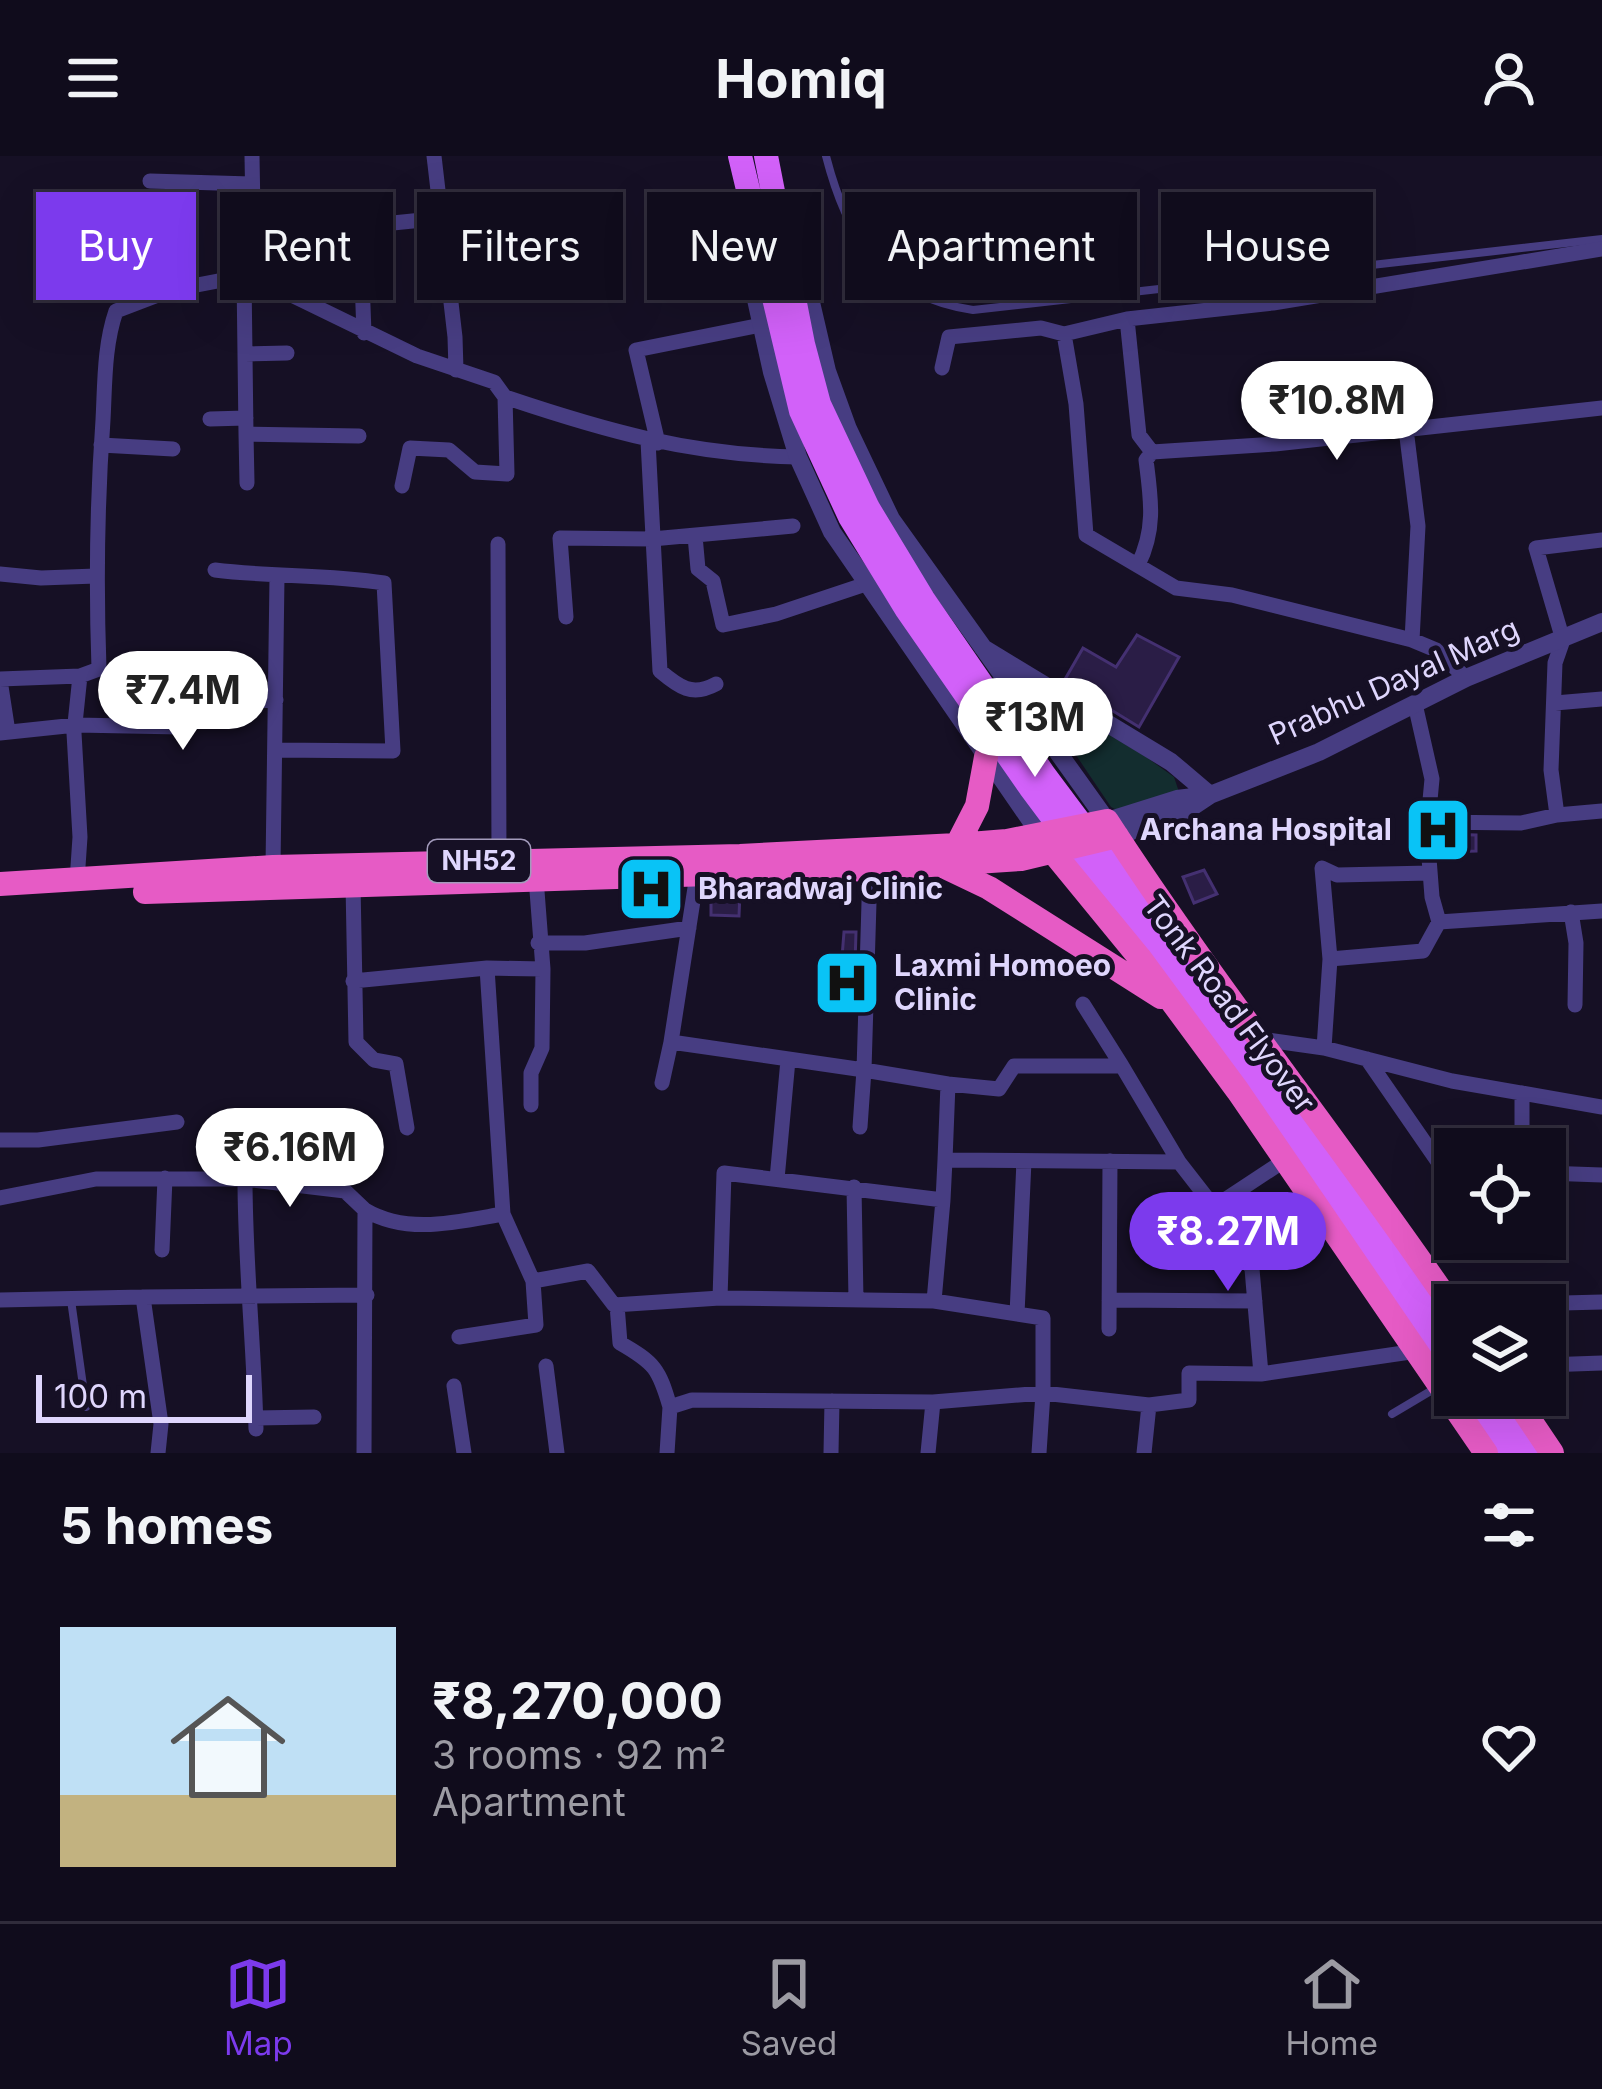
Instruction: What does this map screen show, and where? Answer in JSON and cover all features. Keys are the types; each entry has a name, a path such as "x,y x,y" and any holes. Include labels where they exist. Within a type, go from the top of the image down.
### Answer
{"highway":[{"path":"986,757 977,806 949,855 989,888 1178,1008"},
{"path":"1112,828 1437,1284"},
{"name":"NH52","path":"0,897 870,868 1047,844 1112,828"},
{"path":"1047,844 1178,1008 1417,1351 1434,1367"},
{"name":"NH52","path":"0,884 273,867 499,860 949,855"},
{"path":"1466,1416 1486,1453"},
{"path":"1528,1416 1552,1453"}],"main road":[{"path":"740,156 756,192"},
{"path":"765,192 766,156"},
{"name":"Tonk Road Flyover","path":"775,300 801,411 850,518 880,567 1030,787 1274,1114 1434,1360"},
{"name":"Tonk Road Flyover","path":"793,300 819,404 896,556 1046,776 1289,1102 1434,1313"},
{"path":"1487,1416 1520,1450"},
{"path":"1502,1416 1520,1450"}],"street":[{"path":"252,156 252,192"},
{"path":"434,156 439,192"},
{"path":"150,181 251,184"},
{"path":"942,368 949,337 1041,328 1064,334 1127,319 1273,303 1602,249"},
{"path":"220,279 116,310 107,338 101,445 96,576 99,669 80,676 0,679 4,732 76,725 181,727 181,703 276,700"},
{"path":"247,483 248,300"},
{"path":"300,300 364,333 494,382 505,397 507,474 475,472 449,450 410,448 402,486"},
{"path":"363,300 364,333"},
{"path":"450,300 456,370"},
{"path":"756,300 797,458 832,532 1047,844"},
{"path":"810,300 827,371 865,468 892,519 978,646 1112,828"},
{"path":"1127,319 1138,435 1152,452"},
{"path":"716,685 703,691 681,689 660,670 652,539 653,442 636,350 756,326"},
{"path":"1064,334 1076,404 1086,536 1176,588 1232,595 1412,640 1436,650 1466,678"},
{"path":"245,354 287,353"},
{"path":"505,397 653,442 745,457 797,458"},
{"path":"1138,565 1150,542 1153,516 1146,460 1152,452 1602,408"},
{"path":"210,419 359,436"},
{"path":"1406,429 1418,526 1412,640"},
{"path":"101,445 173,449"},
{"path":"566,617 560,538 652,539 793,526"},
{"path":"694,536 698,569 713,581 723,625 776,614 869,583"},
{"path":"1556,815 1551,770 1556,664 1563,640 1536,548 1602,540"},
{"path":"498,544 499,860"},
{"path":"215,570 384,583 393,751 275,750"},
{"path":"0,574 96,576"},
{"path":"273,867 278,577"},
{"name":"Prabhu Dayal Marg","path":"1112,828 1183,813 1210,795 1319,752 1466,678 1602,622"},
{"path":"978,646 1171,762 1210,795"},
{"path":"77,881 80,676"},
{"path":"1556,703 1602,700"},
{"path":"1330,959 1423,951 1439,922 1427,822 1432,779 1415,704"},
{"path":"1427,822 1521,823 1602,811"},
{"path":"860,1127 870,868"},
{"path":"1324,1048 1330,959 1322,868 1337,874 1430,873"},
{"path":"662,1083 698,875"},
{"path":"531,1105 532,1073 542,1048 543,969 536,878"},
{"path":"353,884 356,1042 374,1060 395,1064 407,1128"},
{"path":"1439,922 1602,911"},
{"path":"1571,912 1576,943 1575,1005"},
{"path":"538,943 585,943 689,928"},
{"path":"353,980 487,968 543,969"},
{"path":"459,1337 536,1325 532,1281 502,1214 487,968"},
{"path":"1083,1004 1179,1162 1252,1269 1261,1374"},
{"path":"1238,1090 1260,1039 1324,1048 1452,1081 1602,1107"},
{"path":"671,1042 999,1089 1014,1066 1122,1066"},
{"path":"1367,1059 1434,1156"},
{"path":"777,1178 788,1060"},
{"path":"934,1301 948,1084"},
{"path":"1522,1093 1522,1128"},
{"path":"0,1140 38,1140 177,1122"},
{"path":"945,1160 1179,1162"},
{"path":"1017,1314 1024,1161"},
{"path":"1109,1329 1111,1161"},
{"path":"1214,1207 1279,1165 1290,1164"},
{"path":"720,1298 724,1173 943,1200"},
{"path":"1566,1174 1602,1175"},
{"path":"162,1250 165,1178"},
{"path":"0,1198 96,1180 244,1179 345,1191 383,1220 424,1226 502,1214"},
{"path":"244,1179 256,1423 314,1417"},
{"path":"854,1187 856,1300"},
{"path":"364,1453 365,1210"},
{"path":"532,1281 588,1271 614,1306 720,1298 934,1301 1043,1318 1039,1453"},
{"path":"0,1300 367,1295"},
{"path":"143,1297 161,1424 158,1453"},
{"path":"1109,1300 1255,1301"},
{"path":"1566,1303 1602,1302"},
{"path":"617,1305 620,1343 652,1362 660,1373 670,1407 667,1453"},
{"path":"670,1407 692,1400 933,1402 1043,1393 1149,1405 1189,1400 1189,1373 1261,1374 1417,1351"},
{"path":"1566,1364 1602,1363"},
{"path":"547,1366 556,1453"},
{"path":"454,1386 464,1453"},
{"path":"831,1453 832,1401"},
{"path":"928,1453 933,1402"},
{"path":"1144,1453 1149,1405"}],"lane":[{"path":"826,156 854,236 876,261 938,305 973,310 1602,239"},
{"path":"71,1298 86,1407"},
{"path":"1392,1414 1434,1389"}],"green space":[{"path":"1030,687 1146,757 1174,777 1179,792 1121,812 1111,807"}],"building":[{"path":"1137,635 1179,657 1139,727 1064,681 1083,648 1116,667"},
{"path":"1439,834 1476,835 1476,851 1441,852"},
{"path":"1204,870 1217,894 1194,903 1183,877"},
{"path":"711,891 740,892 739,916 711,915"},
{"path":"844,932 856,932 854,995 839,995"}],"place":[{"name":"Archana Hospital","path":"1438,830"},
{"name":"Bharadwaj Clinic","path":"651,889"},
{"name":"Laxmi Homoeo Clinic","path":"847,983"}]}
